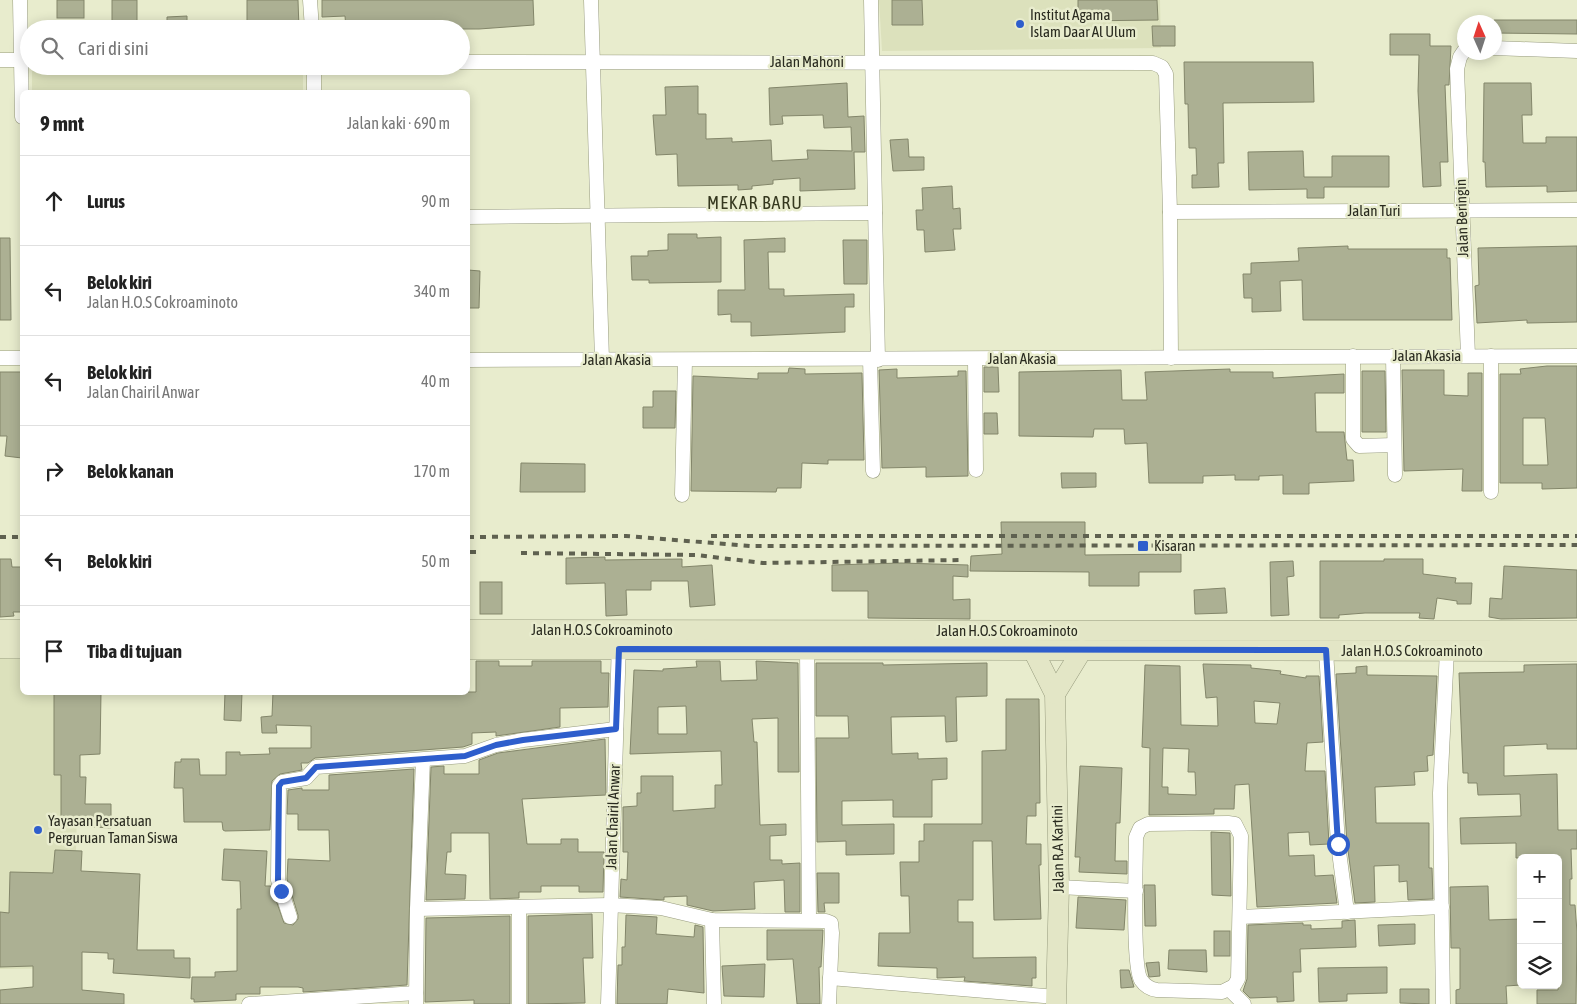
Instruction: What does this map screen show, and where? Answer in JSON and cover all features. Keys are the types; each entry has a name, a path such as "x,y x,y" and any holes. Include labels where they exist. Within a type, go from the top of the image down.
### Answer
{"main road":[{"path":"0,630 20,630"},
{"name":"Jalan H.O.S Cokroaminoto","path":"470,630 807,650 1577,651"},
{"name":"Jalan H.O.S Cokroaminoto","path":"470,649 619,639 1577,631"},
{"path":"0,648 20,648"},
{"path":"1033,650 1055,694"},
{"path":"1055,694 1082,650"},
{"name":"Jalan R.A Kartini","path":"1055,694 1058,887 1056,1000"}],"street":[{"path":"20,0 22,20"},
{"path":"310,0 311,20"},
{"path":"591,0 602,360"},
{"path":"871,0 875,212 872,471"},
{"path":"1502,48 1577,50"},
{"path":"0,60 20,60"},
{"name":"Jalan Beringin","path":"1460,60 1457,81 1468,356"},
{"name":"Jalan Mahoni","path":"470,62 1153,63 1162,66 1166,74 1170,212"},
{"path":"23,90 24,75"},
{"path":"314,75 314,90"},
{"name":"Jalan Turi","path":"1170,212 1577,210"},
{"path":"470,217 875,212"},
{"path":"1170,212 1170,358"},
{"path":"1353,356 1353,439 1359,446 1394,445"},
{"path":"1393,356 1395,475"},
{"path":"1491,356 1491,492"},
{"name":"Jalan Akasia","path":"470,360 1577,356"},
{"path":"0,358 20,358"},
{"path":"974,359 976,470"},
{"path":"682,495 686,360"},
{"name":"Jalan Chairil Anwar","path":"608,1004 619,639"},
{"path":"807,650 808,919"},
{"path":"1326,650 1338,844 1347,912"},
{"path":"1444,1004 1440,793 1448,650"},
{"path":"290,917 278,880 279,786 282,782 306,778 316,767 465,756 496,745 523,740 616,729"},
{"path":"249,1004 416,998 417,909 423,760"},
{"path":"1148,824 1235,824 1242,836 1238,979 1234,986 1222,992 1157,990 1148,988 1139,976 1136,891 1136,837 1140,828 1148,824"},
{"path":"1058,887 1136,891"},
{"path":"417,909 610,905 661,908 712,920 808,919 831,923 830,1004"},
{"path":"519,907 519,1004"},
{"path":"1240,917 1442,907"},
{"path":"712,920 714,1004"},
{"path":"830,978 1056,1000"},
{"path":"1229,990 1244,1004"}],"shaded area":[{"name":"Institut Agama Islam Daar Al Ulum","path":"879,0 1160,0 1161,48 882,51"},
{"path":"32,75 303,75 303,90 32,90"},
{"name":"Yayasan Persatuan Perguruan Taman Siswa","path":"0,658 20,659 20,695 80,695 73,968 0,969"}],"building":[{"path":"57,0 84,0 84,18 57,18"},
{"path":"112,0 137,0 137,20 112,20"},
{"path":"247,0 298,0 299,20 247,20"},
{"path":"322,0 533,0 534,25 470,29 470,20 345,20 345,16 322,17"},
{"path":"892,0 922,0 923,25 892,25"},
{"path":"1078,0 1157,0 1158,20 1078,21"},
{"path":"187,16 187,20 167,20 167,17"},
{"path":"1502,20 1577,20 1577,34 1502,33"},
{"path":"1152,26 1175,26 1175,46 1153,46"},
{"path":"1390,34 1430,34 1430,46 1451,46 1449,85 1445,85 1448,162 1440,162 1441,186 1423,187 1418,91 1419,55 1390,55"},
{"path":"1184,62 1313,62 1314,102 1223,103 1224,163 1218,163 1219,187 1192,188 1192,175 1197,175 1196,148 1189,148 1188,104 1185,104"},
{"path":"847,83 848,117 864,116 865,152 854,152 855,189 800,191 800,178 773,180 773,184 752,186 752,189 738,190 738,185 678,186 677,154 656,155 653,115 666,115 665,87 698,86 698,114 706,114 706,139 732,138 732,142 771,140 772,161 808,159 807,150 852,151 851,127 824,128 823,115 782,116 783,124 770,125 769,88"},
{"path":"1484,83 1531,83 1532,115 1522,115 1523,143 1546,143 1546,137 1577,137 1577,191 1547,192 1547,186 1486,187 1485,162 1483,162"},
{"path":"908,139 909,157 924,157 924,170 893,171 890,140"},
{"path":"1303,151 1304,177 1332,177 1332,156 1389,156 1389,187 1324,187 1324,198 1307,198 1307,189 1249,190 1248,152"},
{"path":"952,186 953,209 960,208 961,229 953,229 955,250 925,252 924,230 917,230 916,210 923,210 922,188"},
{"path":"668,234 697,234 697,238 721,237 721,282 649,283 649,280 632,280 631,256 648,256 648,251 668,250"},
{"path":"0,238 10,238 11,320 0,320"},
{"path":"785,238 785,252 768,252 769,289 784,289 784,296 854,294 854,307 845,307 845,332 751,336 751,322 731,322 731,314 718,315 718,290 745,290 744,240"},
{"path":"843,240 867,240 867,284 844,284"},
{"path":"1348,246 1348,249 1447,249 1447,258 1450,258 1452,320 1303,320 1302,280 1280,281 1281,311 1252,312 1252,298 1244,298 1243,274 1251,274 1251,263 1299,261 1298,248"},
{"path":"1577,246 1577,322 1527,323 1527,320 1477,323 1475,286 1479,285 1478,248"},
{"path":"470,270 480,271 479,308 470,308"},
{"path":"1547,366 1577,366 1577,488 1542,489 1542,483 1500,483 1500,374 1521,374 1520,369","holes":["1523,418 1545,418 1548,465 1523,465"]},
{"path":"984,367 998,367 999,392 984,392"},
{"path":"789,368 805,369 805,374 862,373 864,460 828,460 828,464 802,463 801,488 777,488 776,492 691,491 693,376 758,379 758,373 788,373"},
{"path":"897,369 897,378 958,376 958,371 966,371 968,476 926,477 926,467 882,468 879,370"},
{"path":"1230,369 1230,372 1273,372 1273,378 1344,374 1344,393 1315,393 1316,432 1344,432 1347,460 1353,460 1354,481 1309,483 1309,494 1283,494 1283,475 1259,476 1259,480 1235,480 1235,475 1203,476 1203,483 1149,483 1147,443 1125,444 1124,429 1094,429 1093,437 1019,436 1019,372 1121,370 1122,400 1147,400 1145,372"},
{"path":"1402,370 1444,370 1444,395 1468,396 1468,373 1482,373 1482,491 1462,491 1463,469 1404,471"},
{"path":"1362,371 1385,371 1386,432 1362,432"},
{"path":"0,372 20,372 20,458 5,456 7,436 0,436"},
{"path":"653,391 676,391 675,428 643,428 643,407 653,407"},
{"path":"984,413 997,413 998,434 984,434"},
{"path":"521,463 585,464 585,492 520,492"},
{"path":"1061,473 1096,473 1096,487 1062,488"},
{"path":"1001,522 1085,522 1085,555 1181,554 1181,572 1139,572 1139,586 1089,586 1089,572 970,571 971,556 1002,554"},
{"path":"605,557 605,560 682,559 682,567 712,565 715,605 690,607 688,581 651,581 651,590 626,590 627,615 606,616 605,583 566,584 566,558"},
{"path":"0,559 11,559 12,567 20,567 20,612 13,612 14,616 0,617"},
{"path":"1384,559 1423,559 1423,574 1456,578 1455,583 1472,583 1471,604 1457,604 1457,601 1437,598 1434,619 1419,618 1420,613 1365,613 1339,615 1339,618 1320,618 1320,561 1384,561"},
{"path":"1293,561 1294,576 1287,577 1289,615 1271,616 1270,562"},
{"path":"901,563 968,565 968,577 953,576 953,600 970,599 970,619 868,618 868,591 832,591 832,565"},
{"path":"1504,566 1577,570 1577,618 1501,619 1489,617 1490,598 1502,599"},
{"path":"480,582 502,582 502,614 480,614"},
{"path":"1225,588 1227,613 1195,614 1194,590"},
{"path":"476,661 499,661 499,666 532,666 532,661 601,661 601,673 609,673 608,707 560,708 560,727 496,736 496,732 472,733 472,744 463,747 315,758 308,763 301,763 302,770 280,774 272,781 270,830 225,831 223,830 222,822 184,822 183,788 174,788 175,762 181,762 181,759 199,759 200,775 226,775 226,752 240,752 240,755 270,754 269,748 311,748 311,726 276,725 277,733 262,733 261,717 272,716 273,695 470,695 470,692 476,692"},
{"path":"696,661 720,661 721,681 757,680 756,661 798,663 799,772 778,772 778,718 752,719 754,742 757,742 760,825 786,824 786,835 770,836 770,860 782,860 782,864 800,863 800,912 785,912 784,880 754,882 755,909 713,911 687,905 687,896 664,897 664,900 620,897 621,879 627,880 628,852 623,852 623,807 637,806 637,793 641,793 641,776 673,776 673,811 715,808 715,785 722,785 721,751 630,754 634,670 663,671 663,669 697,667","holes":["686,706 687,734 658,734 658,707"]},
{"path":"816,663 883,663 883,665 987,663 987,696 956,697 957,741 946,742 945,716 891,717 892,754 918,753 918,759 947,758 947,779 932,780 932,817 893,817 893,800 842,801 842,825 894,824 894,854 846,855 846,841 817,842 816,738 849,738 848,716 816,716"},
{"path":"1203,664 1251,665 1251,668 1281,671 1280,674 1306,678 1306,676 1319,676 1323,742 1307,743 1305,771 1325,771 1329,844 1310,845 1309,832 1288,833 1289,856 1314,855 1315,876 1333,875 1337,903 1257,907 1249,784 1235,785 1234,809 1214,809 1214,814 1149,815 1150,748 1142,747 1145,665 1180,666 1181,725 1218,726 1217,697 1206,698","holes":["1254,701 1280,703 1277,724 1255,723","1163,748 1189,749 1188,772 1195,772 1196,795 1168,794 1168,787 1162,787"]},
{"path":"1577,664 1577,749 1547,749 1547,744 1504,746 1504,776 1557,774 1558,830 1577,830 1577,849 1571,849 1572,879 1570,879 1570,905 1575,905 1577,932 1576,1004 1537,1004 1537,990 1562,989 1562,854 1517,854 1516,858 1516,843 1461,844 1460,818 1521,816 1520,794 1478,795 1477,783 1468,783 1468,773 1463,773 1459,673 1524,672 1524,665"},
{"path":"1367,666 1367,675 1437,676 1433,755 1427,756 1428,771 1414,772 1415,785 1375,787 1376,823 1429,823 1429,868 1432,868 1433,899 1408,900 1407,881 1399,882 1399,865 1374,866 1375,902 1355,903 1347,843 1336,674 1356,673 1356,667"},
{"path":"54,695 101,695 100,754 80,755 80,777 86,777 85,804 111,804 111,828 61,825 61,775 54,775"},
{"path":"225,695 242,695 241,721 224,720"},
{"path":"1006,699 1039,699 1040,803 1036,803 1036,816 1027,816 1026,844 1041,844 1041,865 1039,865 1041,919 994,920 992,841 973,841 973,900 958,900 958,922 973,922 973,958 1036,957 1036,978 1032,978 1032,986 964,981 965,977 937,978 937,968 878,966 879,933 910,933 909,896 901,896 900,862 919,862 919,841 924,841 924,824 982,824 982,751 1006,750"},
{"path":"605,739 606,795 522,799 527,844 561,844 561,839 578,839 578,852 604,852 603,892 579,892 579,886 541,886 541,892 519,892 519,898 490,899 489,833 451,833 451,852 447,852 445,874 466,875 465,899 426,900 431,767 444,766 444,774 479,774 479,760 498,753"},
{"path":"1080,766 1122,768 1120,823 1116,823 1115,861 1127,861 1127,874 1079,872 1080,857 1075,857"},
{"path":"414,769 407,985 303,992 303,988 298,987 260,987 260,994 236,994 236,1000 194,1002 194,999 191,999 192,977 215,977 215,972 237,971 237,909 241,909 240,881 222,880 224,849 267,851 265,886 271,886 284,923 293,925 298,919 298,915 287,879 288,859 330,861 329,830 298,830 298,814 287,814 288,790 302,788 302,790 329,790 329,775"},
{"path":"1211,832 1230,833 1231,896 1212,895"},
{"path":"55,850 82,851 81,871 140,874 137,950 174,950 174,958 190,958 190,978 113,973 114,959 108,959 108,953 82,952 82,990 124,994 124,1004 0,1004 0,990 33,987 33,966 0,967 0,912 9,913 10,872 53,873"},
{"path":"817,873 839,873 839,903 824,903 825,912 818,912"},
{"path":"1144,885 1155,885 1156,926 1145,926"},
{"path":"1488,886 1489,920 1517,919 1517,985 1506,986 1507,1004 1456,1004 1456,990 1460,989 1460,948 1451,948 1450,887"},
{"path":"1078,897 1126,900 1124,930 1076,928"},
{"path":"592,914 593,958 583,958 585,1003 528,1004 528,916"},
{"path":"626,915 657,917 656,934 694,937 695,925 703,927 704,993 668,989 667,1004 617,1004 618,965 622,965 622,947 625,947"},
{"path":"510,916 510,1004 474,1004 474,1000 425,1002 426,918"},
{"path":"1355,920 1356,947 1300,949 1301,972 1293,972 1294,1001 1277,1002 1277,997 1250,998 1243,991 1247,979 1248,925 1303,923 1303,925 1311,925 1311,929 1342,928 1342,921"},
{"path":"1415,924 1415,944 1379,946 1378,925"},
{"path":"767,930 823,930 821,967 819,967 820,1004 797,1004 793,959 767,960"},
{"path":"1214,931 1230,931 1230,956 1214,956"},
{"path":"1169,950 1206,950 1207,972 1168,969"},
{"path":"1159,962 1160,976 1149,977 1146,963"},
{"path":"765,964 764,997 724,996 722,966"},
{"path":"1387,967 1387,993 1347,994 1347,1001 1319,1002 1318,968"},
{"path":"1120,970 1129,970 1134,987 1121,988"},
{"path":"1400,989 1429,989 1429,1004 1400,1003"}],"railway":[{"path":"470,537 626,536 750,546 1577,545"},
{"path":"711,536 1577,536"},
{"path":"0,537 20,537"},
{"path":"470,552 478,552"},
{"path":"521,553 696,555 763,563 963,560"}],"place":[{"name":"Institut Agama Islam Daar Al Ulum","path":"1020,24"},
{"name":"Kisaran","path":"1143,546"},
{"name":"Yayasan Persatuan Perguruan Taman Siswa","path":"38,830"}],"district":[{"name":"MEKAR BARU","path":"755,203"}],"route":[{"path":"281,891 278,880 279,786 282,782 306,778 313,768 316,767 465,756 496,745 523,740 616,729 619,649 1326,650 1338,844"}]}
